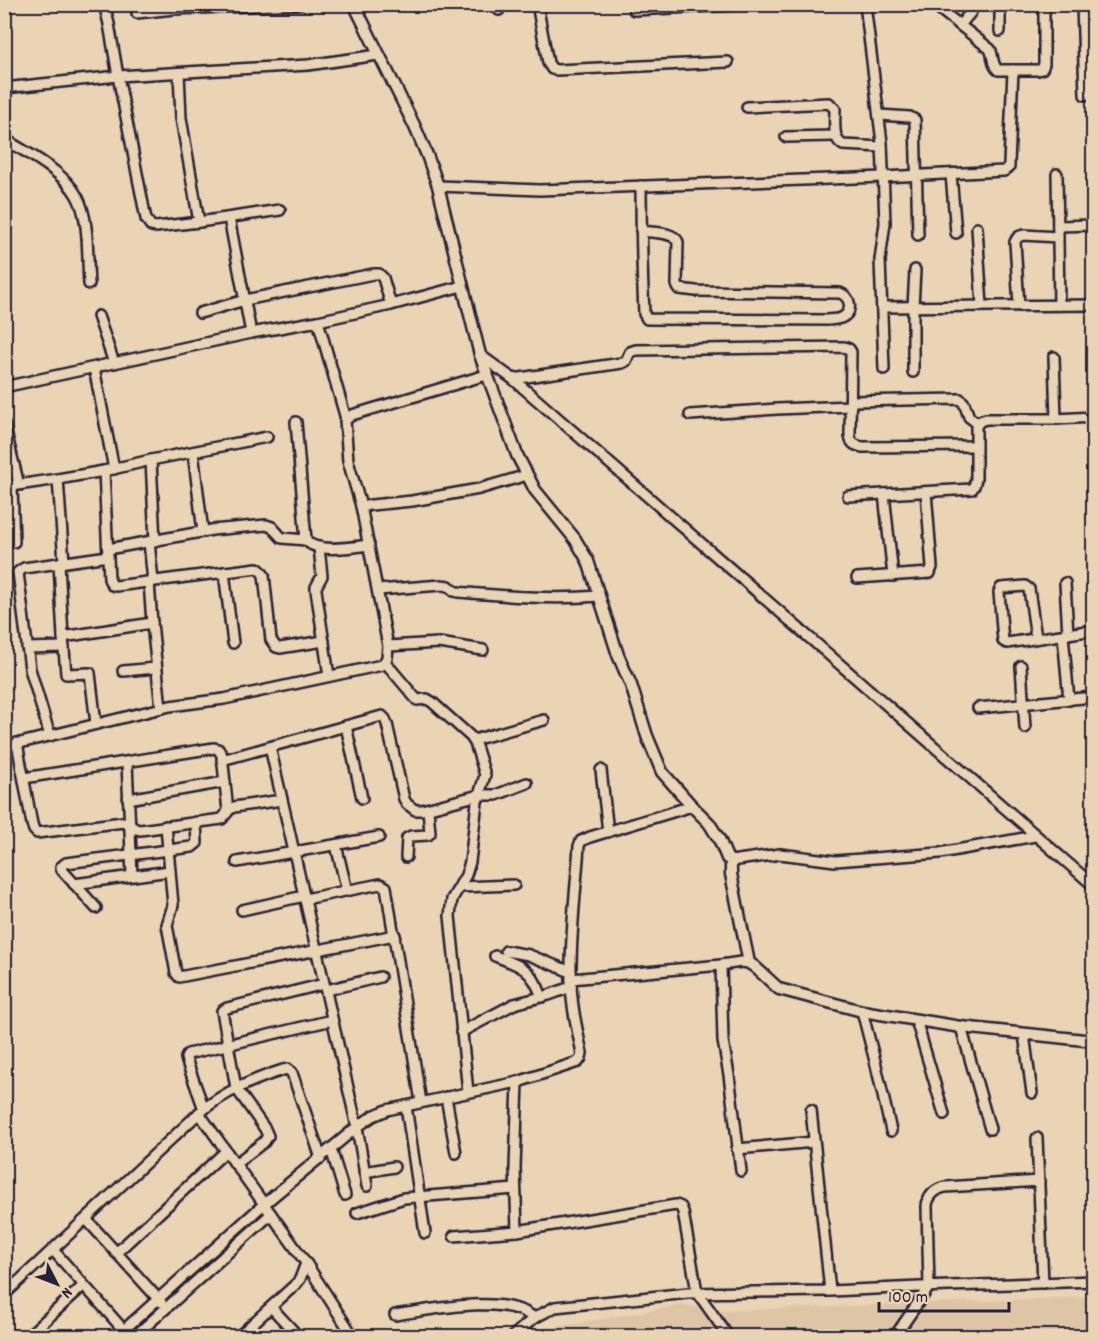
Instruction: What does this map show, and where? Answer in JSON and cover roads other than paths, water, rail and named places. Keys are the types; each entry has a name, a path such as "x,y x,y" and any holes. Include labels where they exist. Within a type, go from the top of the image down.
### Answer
{"street":[{"path":"104,4 148,223 156,227 280,210"},
{"path":"137,14 174,9 299,4"},
{"path":"354,4 415,127 438,186 480,355 518,455 535,490 575,539 588,561 618,656 631,685 657,762 669,782 712,828 727,858 731,861 780,854 835,861 940,853 1035,836"},
{"path":"537,4 548,63 552,69 728,62"},
{"path":"634,10 754,4"},
{"path":"865,4 882,147 885,223 879,260 884,369"},
{"path":"933,4 991,50 996,68 1002,70 1044,68 1044,4"},
{"path":"960,25 971,12 973,4"},
{"path":"1000,4 1000,31"},
{"path":"1082,4 1085,95"},
{"path":"4,88 118,76 308,65 378,55"},
{"path":"438,186 540,190 1004,171 1009,167 1012,70"},
{"path":"179,73 181,117 199,222"},
{"path":"747,107 829,103 835,110 837,142 843,145 882,147"},
{"path":"879,115 910,117 915,120 918,235"},
{"path":"786,137 835,136"},
{"path":"4,139 49,167 69,185 77,196 86,229 89,284"},
{"path":"951,174 956,233"},
{"path":"1057,174 1059,305"},
{"path":"641,186 641,231 644,314 647,320 827,320 840,319 849,311 848,299 846,295 840,293 679,289 677,285 677,239 672,235 641,231"},
{"path":"230,218 251,333"},
{"path":"1058,226 1094,225"},
{"path":"977,228 982,306"},
{"path":"1018,306 1015,242 1024,235 1058,237"},
{"path":"913,372 915,270"},
{"path":"200,313 245,300 379,274 383,278 391,305"},
{"path":"4,387 391,305 462,286"},
{"path":"882,307 1094,304"},
{"path":"98,316 114,363"},
{"path":"4,747 161,708 224,699 381,665 385,662 388,646 361,506 347,457 346,419 318,321"},
{"path":"513,379 622,363 626,361 630,352 636,350 844,347 851,352 851,441 856,446 975,446"},
{"path":"480,355 513,379 1094,886"},
{"path":"1054,357 1056,419"},
{"path":"94,368 114,468"},
{"path":"346,419 352,415 486,375"},
{"path":"690,415 960,399 966,405 969,417 977,423"},
{"path":"848,496 972,489 975,483 975,428 977,423 986,419 1094,417"},
{"path":"296,422 306,540 311,545 341,549 369,545"},
{"path":"4,424 12,486 14,542"},
{"path":"12,486 104,471 267,437"},
{"path":"193,452 203,532"},
{"path":"151,460 152,623 161,708"},
{"path":"104,471 109,579 112,585 254,568 262,572 271,640 276,647 324,641"},
{"path":"361,506 412,501 479,489 527,475"},
{"path":"58,479 66,674 90,673 96,724"},
{"path":"857,578 927,574 931,571 926,492"},
{"path":"884,494 893,576"},
{"path":"50,736 33,684 18,572 24,568 62,563 152,541 226,528 266,525 272,527 282,538 306,540"},
{"path":"319,547 322,576 316,590 329,676"},
{"path":"224,572 233,643"},
{"path":"1065,584 1069,700"},
{"path":"378,590 441,585 449,586 458,592 526,598 564,599 599,596"},
{"path":"1036,638 1027,587 1001,588 999,592 1003,641 1007,643 1094,630"},
{"path":"27,648 152,623"},
{"path":"388,646 446,643 483,650"},
{"path":"385,662 417,700 427,699 432,702 474,740 484,775 475,810 470,862 466,875 452,899 450,925 468,1092"},
{"path":"1021,666 1025,729"},
{"path":"123,671 156,668"},
{"path":"978,708 1094,697"},
{"path":"222,760 382,716 385,719 407,804 415,810 428,809 479,795 496,795 527,783"},
{"path":"474,740 544,720"},
{"path":"346,726 362,798"},
{"path":"17,743 32,824 37,832 118,822 140,830 222,819 234,807 282,800"},
{"path":"270,747 357,1127 367,1186"},
{"path":"24,778 214,748 218,749 222,760 228,811"},
{"path":"127,763 132,876"},
{"path":"601,770 608,832"},
{"path":"129,799 225,782"},
{"path":"53,1250 124,1334 158,1299 264,1204 373,1116 387,1110 421,1102 518,1082 578,1062 582,1053 572,999 571,954 581,841 692,807"},
{"path":"406,857 407,838 430,833 428,809"},
{"path":"96,908 61,867 66,863 195,845 198,839 196,822"},
{"path":"166,826 173,905 167,925 176,973 179,977 395,935"},
{"path":"237,862 379,837"},
{"path":"336,845 347,891"},
{"path":"731,861 730,874 749,963"},
{"path":"74,884 170,871"},
{"path":"242,910 380,884 386,887 421,1102"},
{"path":"460,887 514,885"},
{"path":"506,951 529,955 571,980"},
{"path":"495,956 519,965 548,995"},
{"path":"461,1032 514,1004 548,995 571,980 741,962 755,967 779,989 862,1011 961,1027 1094,1041"},
{"path":"722,965 723,1035 741,1171"},
{"path":"235,1164 264,1142 268,1136 236,1089 222,1014 224,1009 380,977"},
{"path":"862,1011 891,1131"},
{"path":"332,1020 193,1052 186,1058 202,1111 226,1152 306,1263 353,1336"},
{"path":"916,1020 944,1114"},
{"path":"961,1027 990,1129"},
{"path":"1024,1034 1032,1093"},
{"path":"4,1295 213,1101 236,1089 283,1070 288,1069 292,1072 321,1158"},
{"path":"517,1232 515,1190 518,1082"},
{"path":"446,1097 456,1154"},
{"path":"406,1106 425,1233"},
{"path":"811,1110 830,1291"},
{"path":"1037,1138 1043,1283"},
{"path":"737,1149 814,1142"},
{"path":"332,1149 345,1195"},
{"path":"116,1253 226,1152"},
{"path":"364,1172 394,1167"},
{"path":"895,1336 929,1287 927,1202 929,1198 936,1191 945,1187 1039,1180"},
{"path":"357,1213 395,1200 420,1196 515,1190"},
{"path":"454,1236 517,1232 676,1205 683,1212 697,1292 728,1336"},
{"path":"135,1336 271,1214"},
{"path":"86,1219 166,1308"},
{"path":"239,1336 300,1279 306,1263"},
{"path":"513,1336 534,1318 555,1307 697,1292 830,1291 1094,1281"},
{"path":"28,1336 83,1286"},
{"path":"394,1315 459,1306 489,1305 524,1311 534,1318"},
{"path":"271,1307 298,1336"}]}
